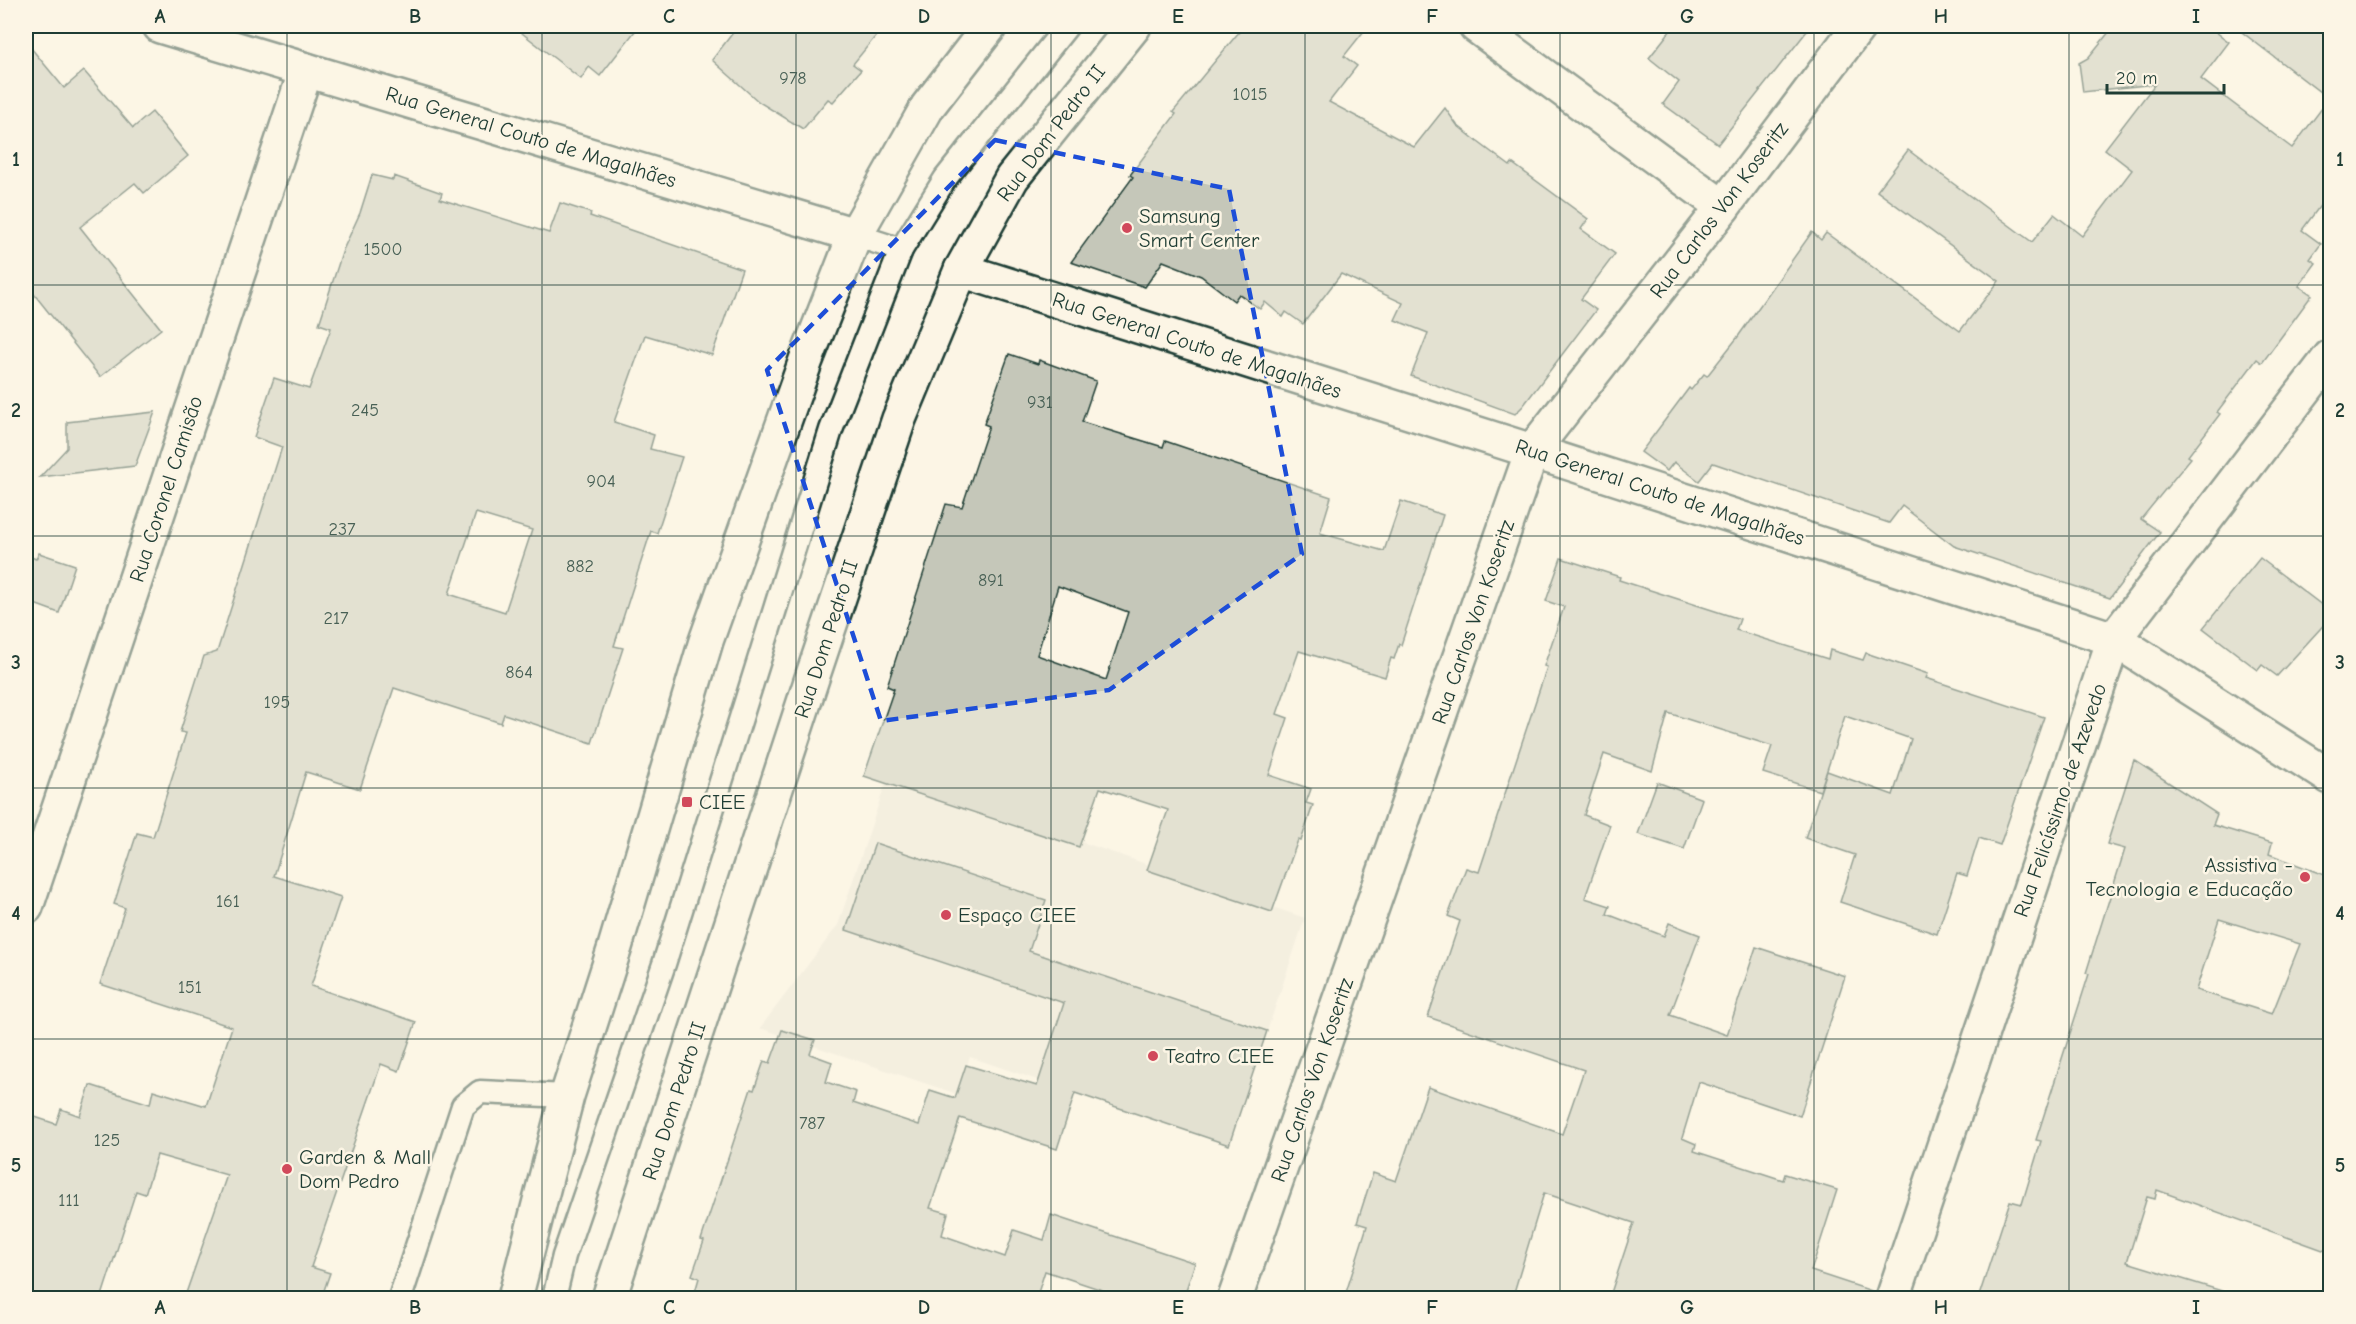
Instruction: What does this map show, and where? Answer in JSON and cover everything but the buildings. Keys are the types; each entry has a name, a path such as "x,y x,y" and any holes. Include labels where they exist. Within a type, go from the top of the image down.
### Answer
{"street":[{"name":"Rua General Couto de Magalhães","path":"160,26 197,31 306,70 855,235"},
{"path":"515,1299 567,1096 615,947 706,641 806,360 855,235 928,106 990,26"},
{"name":"Rua Dom Pedro II","path":"609,1299 814,672 900,419 961,270 1012,178 1134,26"},
{"path":"1476,26 1723,207"},
{"name":"Rua Carlos Von Koseritz","path":"1235,1299 1533,451 1723,207 1859,26"},
{"name":"Rua Coronel Camisão","path":"26,908 306,70"},
{"name":"Rua General Couto de Magalhães","path":"961,270 1533,451 2114,639 2331,777"},
{"name":"Rua Felicíssimo de Azevedo","path":"1893,1299 2114,639 2331,357"}],"lane":[{"path":"554,1299 564,1256 664,964 831,430 902,250 945,179 1067,26"},
{"name":"Rua General Couto de Magalhães","path":"855,235 902,250"},
{"path":"400,1299 463,1106 480,1092 567,1096"}],"highlighted area":[{"path":"995,140 1229,189 1302,554 1109,690 881,721 767,370"}],"shaded area":[{"path":"888,776 1305,918 1229,1145 970,1057 957,1094 760,1028 838,925"}],"place":[{"name":"Samsung Smart Center","path":"1127,228"},
{"name":"CIEE","path":"687,802"},
{"name":"Assistiva - Tecnologia e Educação","path":"2305,877"},
{"name":"Espaço CIEE","path":"946,915"},
{"name":"Teatro CIEE","path":"1153,1056"},
{"name":"Garden & Mall Dom Pedro","path":"287,1169"}]}
